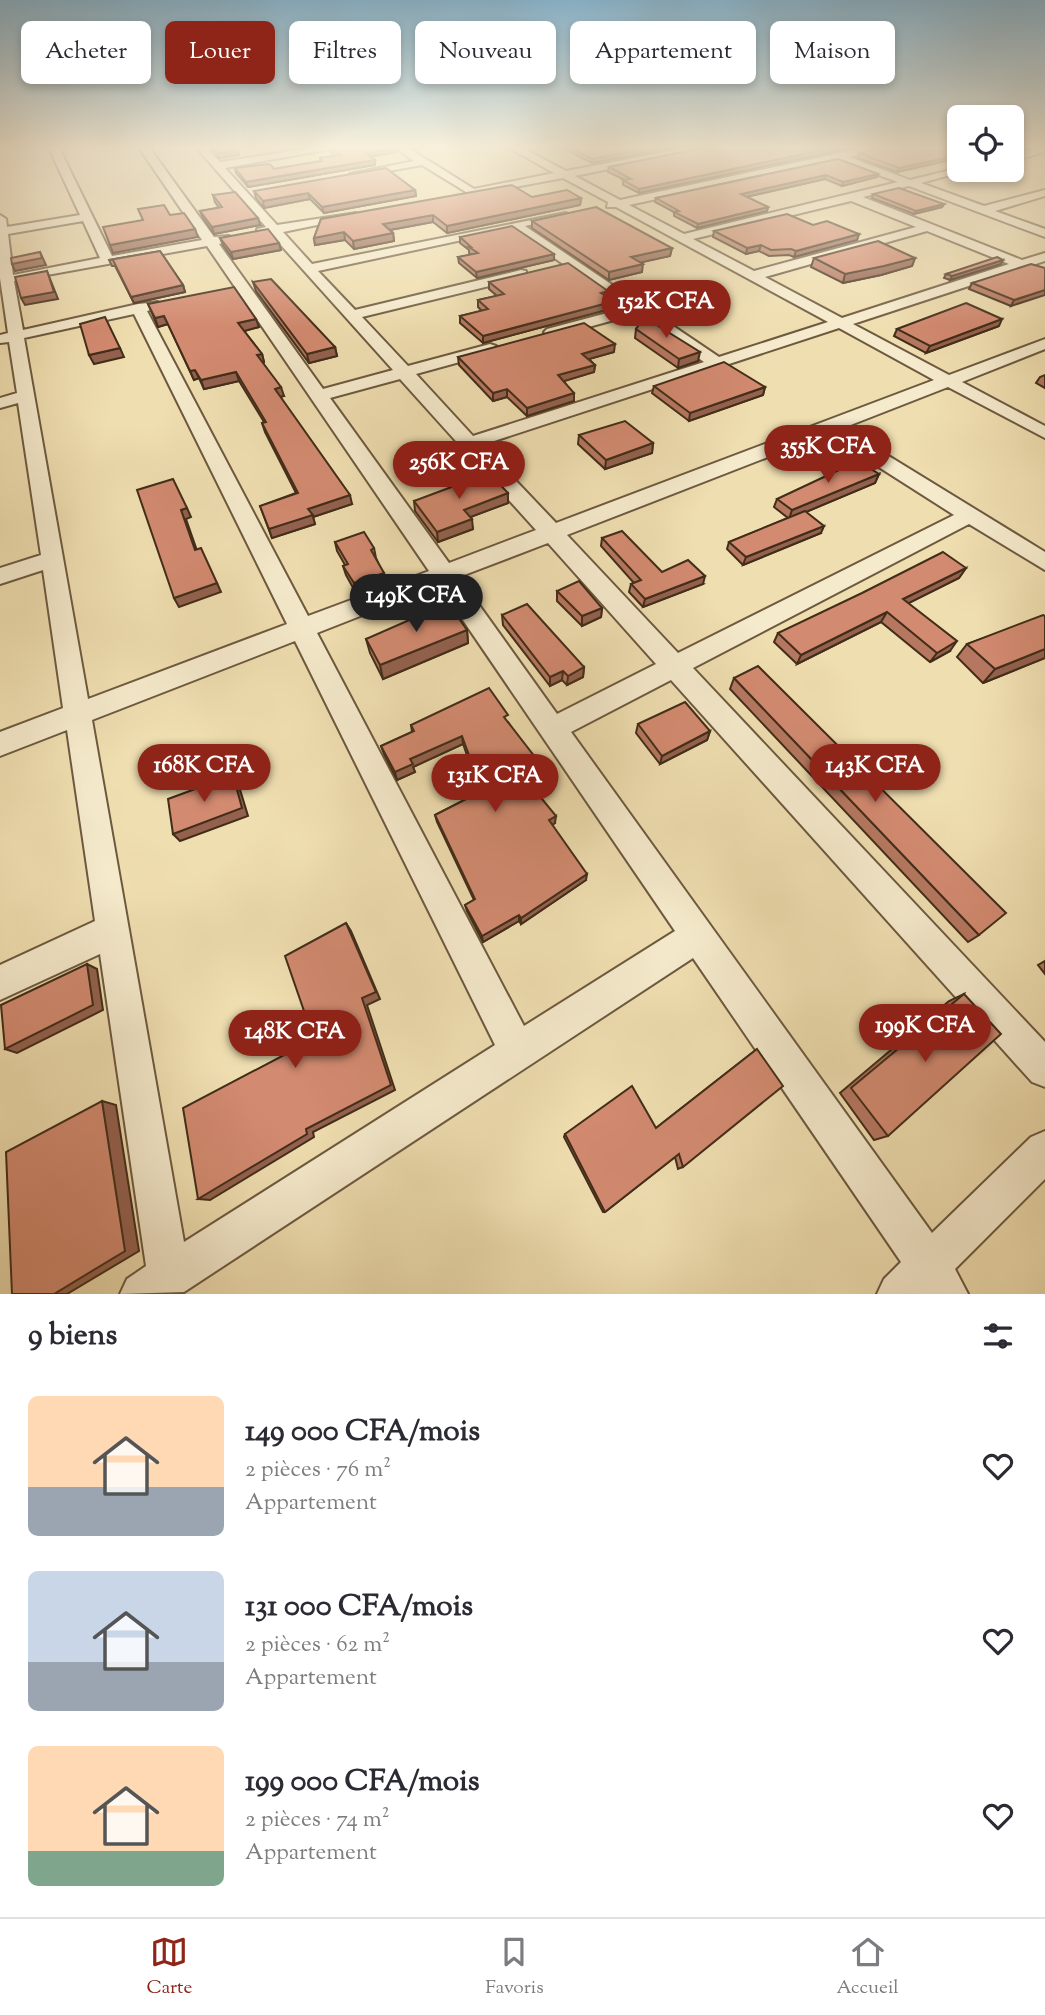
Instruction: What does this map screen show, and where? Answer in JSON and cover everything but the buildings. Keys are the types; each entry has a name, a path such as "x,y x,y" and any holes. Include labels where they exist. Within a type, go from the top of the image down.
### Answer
{"street":[{"path":"82,206 108,261"},
{"path":"202,206 231,238 234,287 318,396 937,1280"},
{"path":"257,206 274,230 309,269 1045,1069"},
{"path":"592,209 603,206"},
{"path":"624,206 1045,433"},
{"path":"682,238 813,206"},
{"path":"875,206 1022,265"},
{"path":"974,206 1045,233"},
{"path":"984,210 997,206"},
{"path":"3,281 366,212"},
{"path":"309,269 579,212"},
{"path":"87,217 0,228 3,281 13,400 52,559 113,930 156,1285 697,936"},
{"path":"514,225 718,362"},
{"path":"753,276 929,228"},
{"path":"469,443 1045,257"},
{"path":"352,315 570,263"},
{"path":"8,337 164,303"},
{"path":"138,308 518,1052"},
{"path":"534,337 638,309"},
{"path":"318,396 508,344"},
{"path":"0,744 1045,344"},
{"path":"828,427 1045,562"},
{"path":"552,729 971,515"},
{"path":"0,576 52,559"},
{"path":"0,983 113,930"},
{"path":"899,1294 937,1280 1045,1151"}]}
